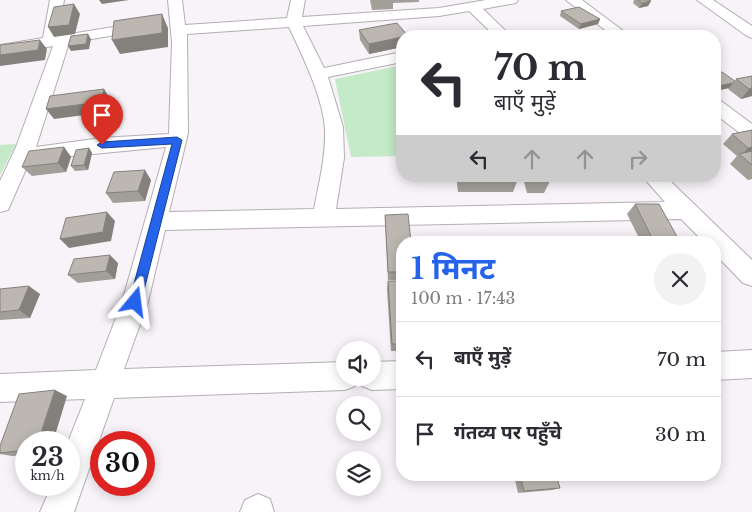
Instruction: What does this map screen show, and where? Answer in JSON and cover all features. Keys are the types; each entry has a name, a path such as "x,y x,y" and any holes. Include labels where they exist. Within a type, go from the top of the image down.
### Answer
{"street":[{"path":"0,204 22,156 56,40 56,0"},
{"path":"298,0 294,22 319,74 330,109 334,140 323,218"},
{"path":"0,50 177,17 294,22 439,12 511,0"},
{"path":"574,0 614,30"},
{"path":"704,0 752,33"},
{"path":"474,7 496,30"},
{"path":"80,451 135,302 158,221 177,140 181,105 177,17"},
{"path":"319,74 396,58"},
{"path":"721,110 752,133"},
{"path":"22,156 102,145 177,140"},
{"path":"658,182 713,236"},
{"path":"158,221 687,210"},
{"path":"721,245 752,276"},
{"path":"721,366 752,364"},
{"path":"381,376 396,375"},
{"path":"0,388 336,376"},
{"path":"57,512 63,496"}],"green space":[{"path":"396,66 396,156 351,157 335,79"},
{"path":"16,144 0,175 0,145"}],"building":[{"path":"638,0 649,0 651,1 642,3"},
{"path":"74,4 69,25 48,27 54,7"},
{"path":"579,7 600,19 581,24 561,11"},
{"path":"162,14 162,33 112,40 114,21"},
{"path":"397,23 403,30 396,30 396,38 369,44 359,30"},
{"path":"88,34 86,44 68,46 71,36"},
{"path":"40,40 38,50 0,55 0,45"},
{"path":"722,72 735,81 721,85"},
{"path":"752,76 752,88 749,89 736,79"},
{"path":"104,89 101,102 46,109 50,96"},
{"path":"752,130 752,147 748,148 732,134"},
{"path":"64,147 58,163 22,167 29,151"},
{"path":"89,148 84,165 71,166 76,150"},
{"path":"752,151 752,165 739,154"},
{"path":"145,170 138,191 106,193 114,172"},
{"path":"635,204 659,204 677,236 651,236"},
{"path":"107,212 103,232 60,239 66,218"},
{"path":"408,214 410,236 396,236 396,272 388,272 385,215"},
{"path":"110,255 106,271 68,275 74,259"},
{"path":"388,281 396,281 396,344 392,344"},
{"path":"29,286 19,310 0,312 0,289"},
{"path":"55,390 42,431 15,431 15,451 0,453 0,446 19,394"},
{"path":"522,481 558,481 560,488 524,491"}],"route":[{"path":"102,145 177,140 158,221 135,302"}]}
